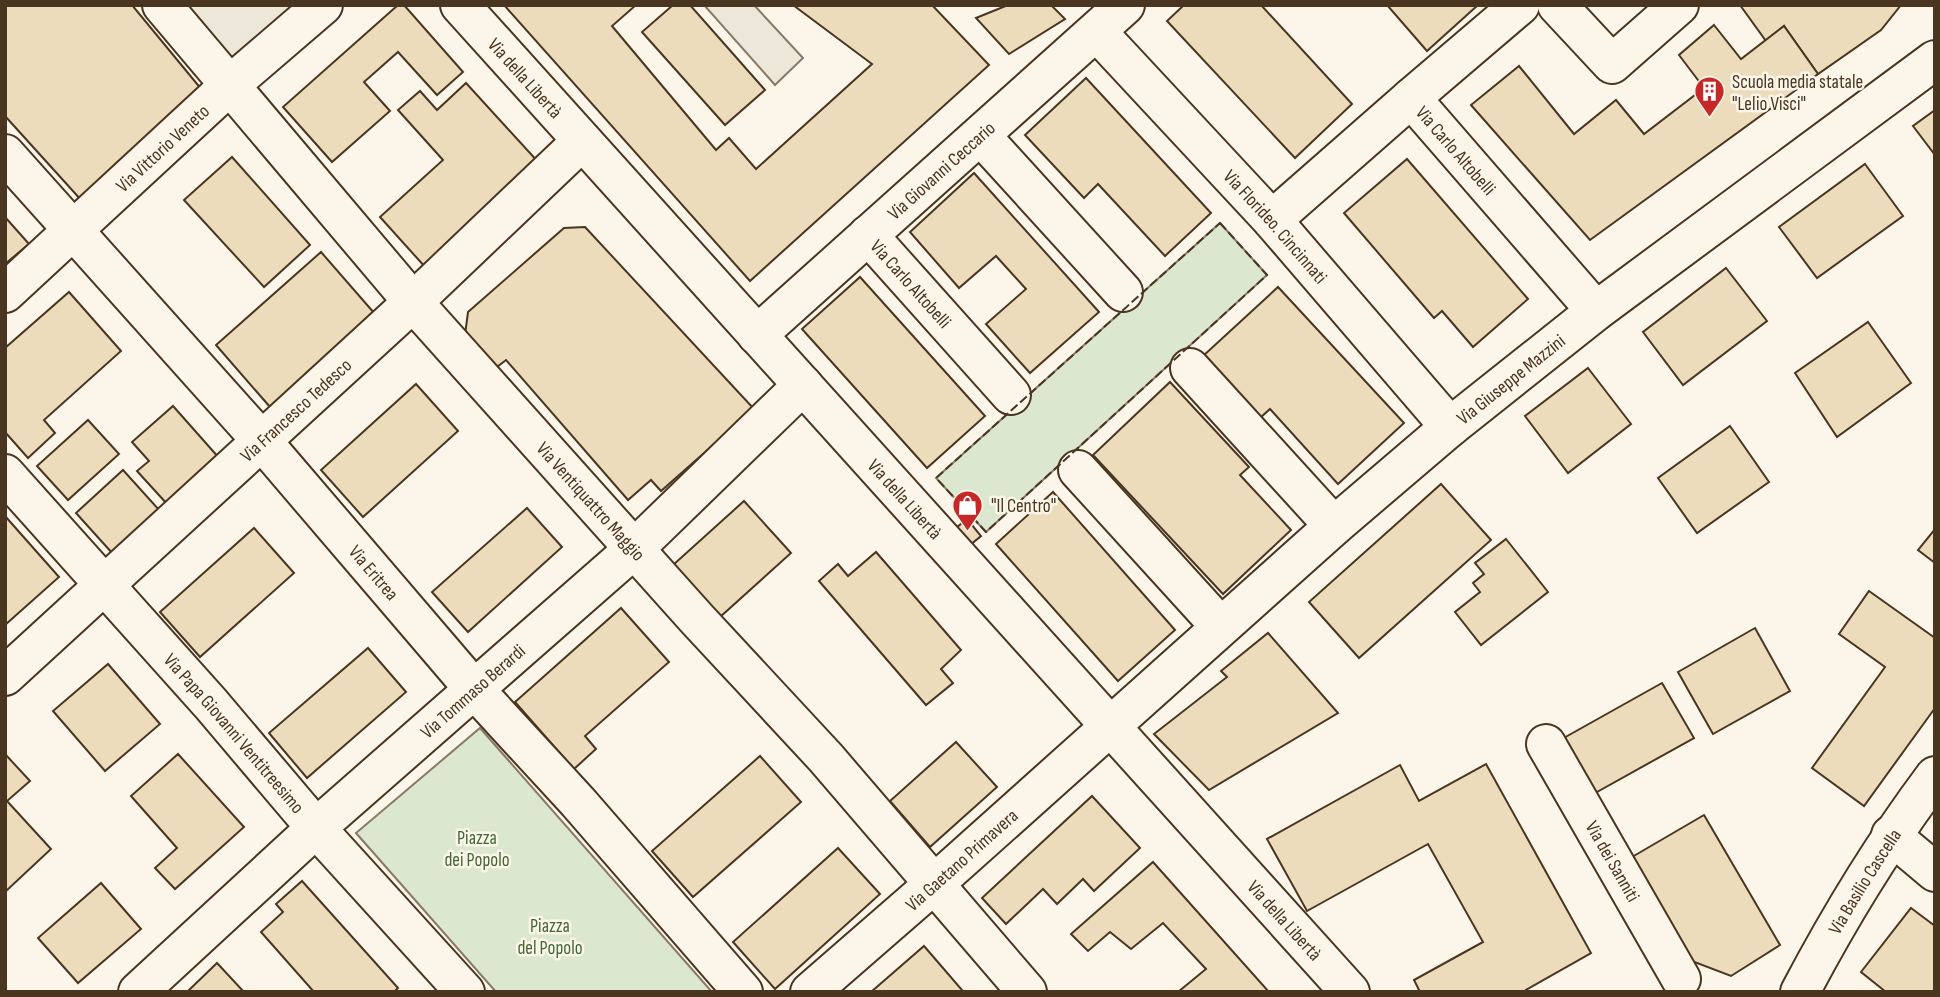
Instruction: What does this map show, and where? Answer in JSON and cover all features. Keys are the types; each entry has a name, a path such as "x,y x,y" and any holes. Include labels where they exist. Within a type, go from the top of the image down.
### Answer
{"street":[{"name":"Via Ventiquattro Maggio","path":"162,5 413,302 826,758 1027,992"},
{"name":"Via Vittorio Veneto","path":"5,293 230,85 323,5"},
{"name":"Via della Libertà","path":"460,5 1350,992"},
{"name":"Via Giovanni Ceccario","path":"757,335 1125,5"},
{"path":"1411,98 1520,5"},
{"path":"1557,5 1612,64 1679,5"},
{"name":"Via Florideo. Cincinnati","path":"1097,32 1272,220 1450,427"},
{"name":"Via Giuseppe Mazzini","path":"1109,726 1450,427 1596,311 1935,60"},
{"name":"Via Carlo Altobelli","path":"1272,220 1411,98 1596,311"},
{"path":"981,136 1123,292"},
{"name":"Via Francesco Tedesco","path":"5,676 413,302 582,141"},
{"name":"Via Eritrea","path":"5,154 261,440 474,689 578,802 743,992"},
{"name":"Via Carlo Altobelli","path":"868,235 1011,395"},
{"path":"1190,368 1334,526"},
{"name":"Via Tommaso Berardi","path":"138,992 316,828 634,549 803,385"},
{"path":"1078,470 1220,626"},
{"name":"Via Papa Giovanni Ventitreesimo","path":"5,474 211,704 316,828 465,992"},
{"name":"Via Gaetano Primavera","path":"810,992 1109,726"},
{"name":"Via dei Sanniti","path":"1546,744 1681,979"},
{"name":"Via Basilio Cascella","path":"1800,992 1830,935 1891,835 1935,776"},
{"path":"1891,835 1935,872"}],"green space":[{"path":"1220,223 1267,275 986,532 936,478"},
{"name":"Piazza dei Popolo","path":"480,728 712,992 496,992 356,833"}],"shaded area":[{"path":"179,5 344,5 250,90"},
{"path":"704,5 754,5 803,58 775,85"}],"building":[{"path":"5,5 132,5 202,90 82,201 5,116"},
{"path":"398,5 404,5 463,72 437,95 398,52 364,82 390,111 332,162 283,107"},
{"path":"504,5 636,5 612,26 716,150 729,138 756,169 872,64 793,5 932,5 989,65 750,281"},
{"path":"673,5 690,5 765,90 725,125 642,32"},
{"path":"1008,5 1051,5 1065,19 1009,54 976,18"},
{"path":"1184,5 1261,5 1352,104 1295,158 1167,21"},
{"path":"1387,5 1478,5 1427,51"},
{"path":"1740,5 1901,5 1881,30 1818,74 1784,26 1766,41"},
{"name":"Scuola media statale \"Lelio Visci\"","path":"1714,25 1741,59 1784,26 1818,74 1590,240 1471,105 1519,66 1574,134 1616,100 1644,134 1704,88 1679,55"},
{"path":"1086,78 1211,213 1165,256 1098,184 1084,198 1025,135"},
{"path":"466,83 540,164 426,268 380,217 443,160 398,110 420,91 437,110"},
{"path":"1935,110 1935,155 1913,126"},
{"path":"232,157 310,245 264,287 184,200"},
{"path":"1407,159 1528,299 1473,347 1442,311 1434,318 1344,213"},
{"path":"1865,164 1903,216 1817,278 1779,227"},
{"path":"974,173 1099,312 1030,373 986,324 1026,289 996,256 959,288 910,232"},
{"path":"5,217 29,244 5,264"},
{"path":"585,227 754,409 661,491 651,480 628,500 506,360 493,370 465,335 468,312 564,228"},
{"path":"321,252 375,314 270,407 216,345"},
{"path":"1726,268 1767,321 1683,385 1643,332"},
{"path":"860,277 985,416 927,468 802,329"},
{"path":"1278,287 1404,423 1338,484 1270,409 1260,418 1203,356"},
{"path":"69,292 121,351 44,420 55,433 28,458 5,432 5,348"},
{"path":"1868,322 1911,383 1837,437 1795,373"},
{"path":"1588,368 1631,424 1568,473 1525,416"},
{"path":"1170,382 1249,467 1240,475 1291,530 1223,594 1093,455"},
{"path":"416,384 458,431 363,517 321,470"},
{"path":"173,406 220,459 168,505 137,471 149,461 132,442"},
{"path":"88,420 119,454 68,500 37,466"},
{"path":"1730,426 1769,482 1697,533 1658,478"},
{"path":"123,470 160,511 113,554 76,513"},
{"path":"1441,484 1491,540 1359,658 1309,602"},
{"path":"1053,492 1175,630 1118,681 996,544"},
{"path":"744,501 791,553 720,617 673,565"},
{"path":"527,508 562,547 468,632 432,592"},
{"path":"5,516 59,577 5,625"},
{"name":"\"Il Centro\"","path":"967,519 981,536 970,545 956,528"},
{"path":"254,528 294,573 200,657 160,612"},
{"path":"1935,529 1935,563 1918,550"},
{"path":"1506,539 1548,592 1481,645 1455,612 1480,592 1473,583 1484,574 1475,563"},
{"path":"876,552 961,650 941,669 953,683 926,705 819,581 838,564 848,576"},
{"path":"1869,591 1935,638 1935,708 1864,806 1812,768 1885,667 1839,634"},
{"path":"621,608 669,662 585,736 596,749 574,769 515,702"},
{"path":"1755,628 1790,691 1713,734 1678,672"},
{"path":"1268,633 1338,713 1209,790 1154,734 1227,677 1221,671"},
{"path":"368,648 406,692 307,778 269,733"},
{"path":"108,664 160,724 105,771 53,711"},
{"path":"1662,683 1694,738 1588,797 1553,744"},
{"path":"956,742 997,787 930,847 890,801"},
{"path":"5,754 30,781 7,801 51,849 5,892"},
{"path":"178,754 244,827 175,889 155,868 177,848 131,796"},
{"path":"760,756 801,802 693,897 652,851"},
{"path":"1486,764 1591,953 1526,990 1527,992 1420,992 1414,980 1483,942 1428,844 1307,911 1267,839 1400,765 1419,801"},
{"path":"1092,796 1140,848 1094,891 1083,879 1057,904 1043,889 1006,924 982,898"},
{"path":"1704,815 1780,945 1731,976 1689,960 1632,857"},
{"path":"838,848 880,894 775,989 733,942"},
{"path":"1153,862 1269,992 1178,992 1206,969 1163,923 1131,949 1110,932 1088,951 1071,934"},
{"path":"302,881 398,988 394,992 314,992 261,932 283,912 276,904"},
{"path":"101,883 141,929 78,983 38,938"},
{"path":"1911,908 1935,926 1935,992 1886,992 1861,972"},
{"path":"924,946 962,990 871,992"},
{"path":"217,963 244,992 187,992"}],"fence":[{"path":"1220,223 1267,275 986,532 936,478 1220,223"}],"place":[{"name":"Scuola media statale \"Lelio Visci\"","path":"1709,119"},
{"name":"\"Il Centro\"","path":"968,532"}],"park label":[{"name":"Piazza del Popolo","path":"550,936"}]}
